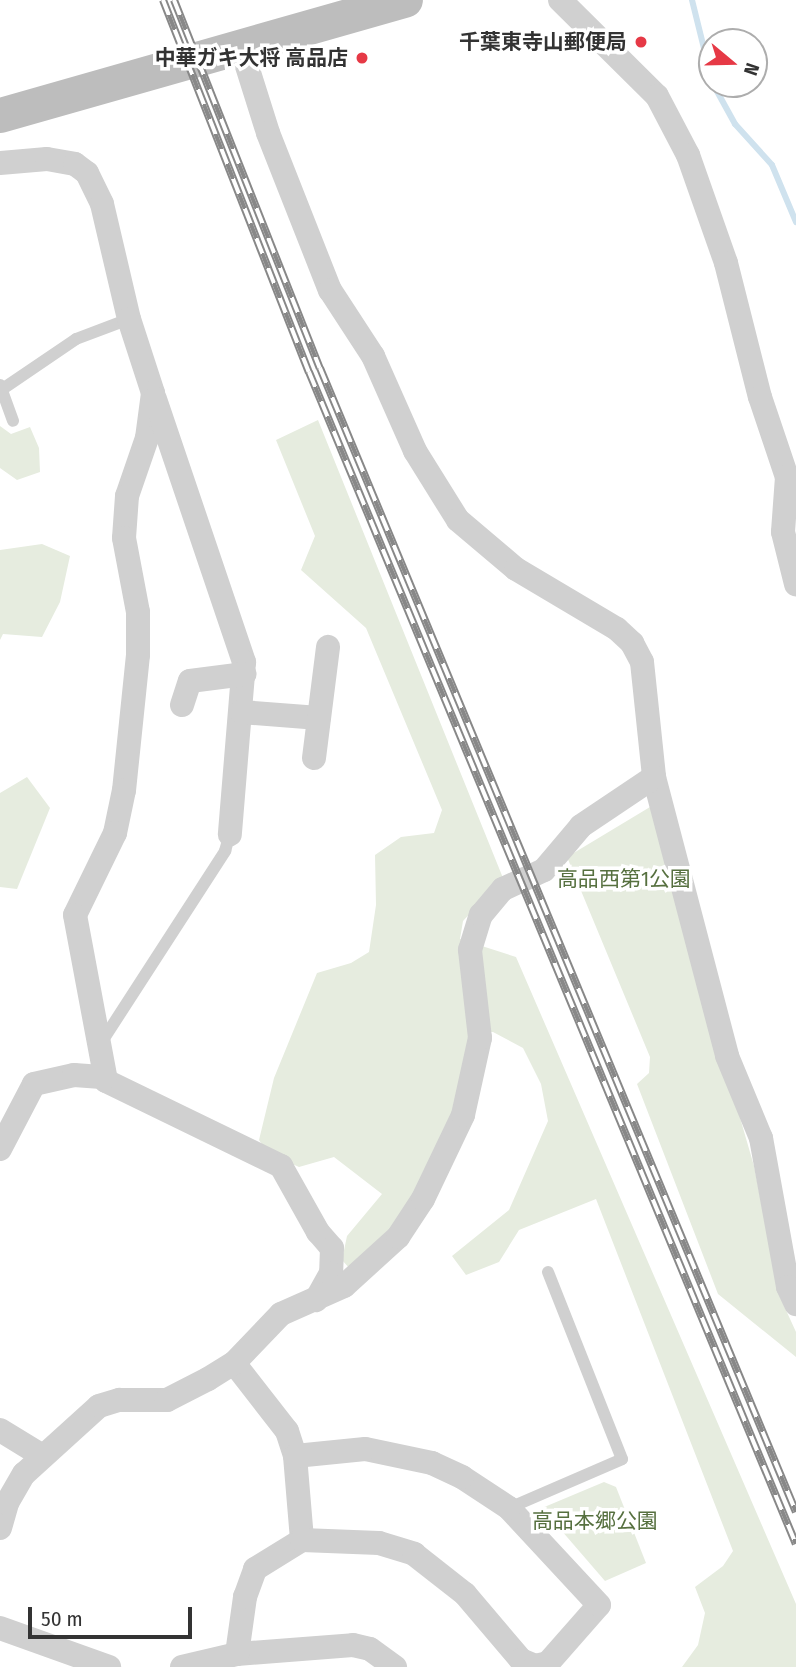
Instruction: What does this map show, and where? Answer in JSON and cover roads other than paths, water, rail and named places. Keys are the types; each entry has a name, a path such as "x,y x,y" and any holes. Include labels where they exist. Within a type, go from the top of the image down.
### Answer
{"street":[{"path":"0,116 240,44 405,0"},
{"path":"560,0 657,96 688,155 726,262 760,397 788,477 783,532 796,584"},
{"path":"240,44 268,133 330,290 373,356 415,451 458,520 516,569 632,643 642,662 654,777 727,1056 761,1138 788,1224 788,1287 796,1304"},
{"path":"0,163 47,159 75,164 87,173 102,204 130,319 245,674 230,834"},
{"path":"153,393 147,438 127,496 124,538 138,612 138,655 124,790 115,833 75,915 106,1081 281,1166 318,1232 332,1248 331,1273 316,1300"},
{"path":"314,758 328,647"},
{"path":"182,705 190,681 245,674"},
{"path":"241,712 319,718"},
{"path":"0,1528 7,1503 41,1455 99,1406 119,1400 167,1400 234,1363 281,1314 316,1300 354,1278 398,1237 423,1199 463,1115 480,1038 470,950 481,915 503,889 544,870 581,825 654,777"},
{"path":"0,1149 34,1084 74,1075 105,1077"},
{"path":"234,1363 287,1431 295,1455 302,1540"},
{"path":"0,1430 41,1455"},
{"path":"226,1659 255,1569 302,1540 379,1543 414,1554 465,1594 521,1661 535,1666 548,1663 599,1605 509,1508 461,1477 396,1453 332,1449 295,1455"},
{"path":"0,1628 104,1666"},
{"path":"182,1667 353,1644 370,1649 395,1667"}],"lane":[{"path":"13,422 2,386 76,339 130,319"},
{"path":"99,1047 225,851 230,834"},
{"path":"509,1508 622,1459 548,1272"}],"waterway":[{"path":"692,0 699,28"},
{"path":"721,98 735,124 772,165 796,222"}],"railway":[{"path":"163,0 309,372 796,1544"},
{"path":"174,0 320,368 796,1512"}],"place":[{"name":"千葉東寺山郵便局","path":"641,42"},
{"name":"中華ガキ大将 高品店","path":"362,58"}],"park label":[{"name":"高品西第1公園","path":"624,879"},
{"name":"高品本郷公園","path":"595,1521"}]}
